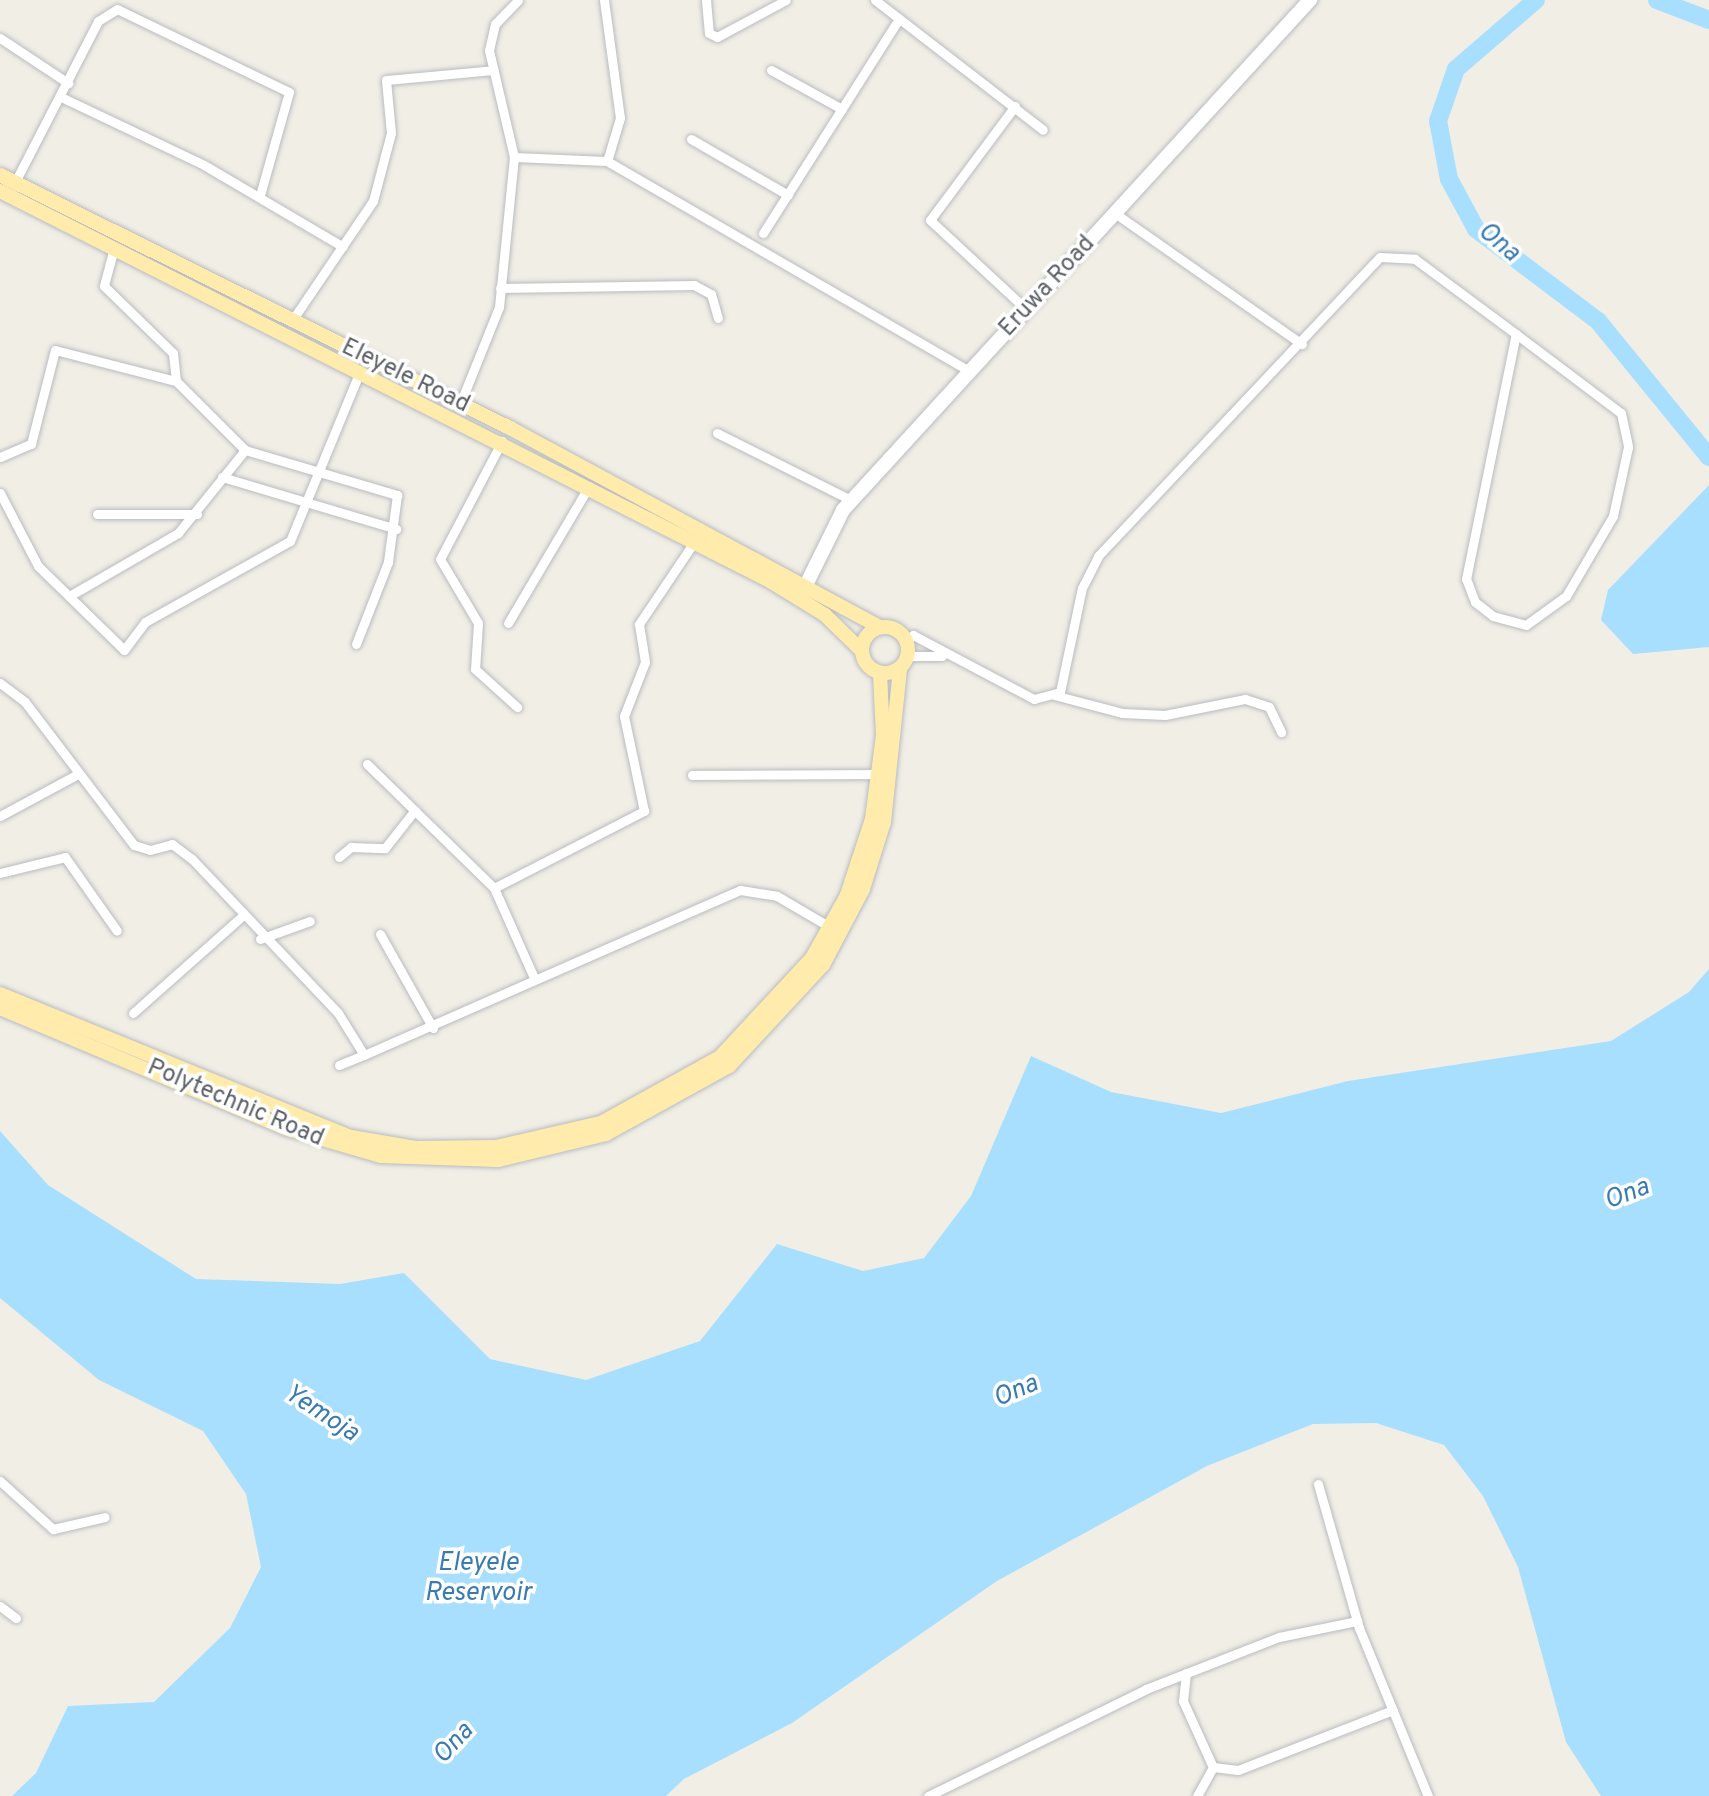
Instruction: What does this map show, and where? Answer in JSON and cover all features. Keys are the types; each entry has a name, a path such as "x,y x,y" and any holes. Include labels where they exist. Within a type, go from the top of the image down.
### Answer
{"main road":[{"name":"Eruwa Road","path":"804,594 822,541 853,501 1310,0"},
{"name":"Eleyele Road","path":"0,175 460,404 804,594"},
{"name":"Eleyele Road","path":"0,191 589,486 639,505"},
{"name":"Eleyele Road","path":"677,525 694,542 804,594"},
{"path":"804,594 907,640 902,666 880,673 804,594"},
{"path":"862,651 880,627"},
{"name":"Polytechnic Road","path":"0,1008 285,1128 381,1156 498,1160 606,1134 729,1066 823,965 863,889 884,822 902,666"},
{"name":"Polytechnic Road","path":"0,994 351,1137 417,1148 496,1147 601,1123 701,1071 784,995 830,927 860,859 879,774 880,673"}],"street":[{"path":"460,404 493,329 500,288 514,157 494,70 495,24 518,0"},
{"path":"604,0 620,118 607,161"},
{"path":"706,0 709,33 717,37 786,0"},
{"path":"875,0 1043,130"},
{"path":"15,182 98,21 117,9 285,87 287,118 260,195"},
{"path":"763,233 899,19"},
{"path":"0,38 68,83"},
{"path":"291,322 343,247 383,176 391,133 386,80 494,70"},
{"path":"771,70 842,109"},
{"path":"61,97 260,195 343,247"},
{"path":"1015,106 930,220 1027,310"},
{"path":"691,139 788,195"},
{"path":"514,157 607,161 969,371"},
{"path":"1116,214 1302,344"},
{"path":"114,248 104,286 173,353 176,381"},
{"path":"1054,695 1069,679 1082,588 1098,556 1302,344 1380,257 1391,253 1415,259 1516,334 1621,413 1628,447 1613,516 1566,596 1526,625 1493,616 1475,602 1466,579 1516,334"},
{"path":"500,288 694,285 711,294 718,318"},
{"path":"0,457 31,444 51,350 176,381 245,450 397,495 396,529 356,644"},
{"path":"0,493 38,566 124,650 145,622 290,541 360,370"},
{"path":"717,433 853,501"},
{"path":"503,441 440,559 478,623 474,666 517,707"},
{"path":"71,595 159,547 198,514 222,477 245,450"},
{"path":"222,477 396,529"},
{"path":"508,623 589,486"},
{"path":"97,514 198,514"},
{"path":"494,888 644,811 624,716 645,662 639,624 694,542"},
{"path":"907,640 913,635 942,656 1034,699 1054,695 1122,713 1165,715 1245,699 1269,707 1281,732"},
{"path":"902,666 910,656 942,656"},
{"path":"0,683 25,702 134,845 150,850 172,844 260,939 338,1013 364,1055"},
{"path":"367,764 494,888 534,978"},
{"path":"0,816 78,774"},
{"path":"692,775 879,774"},
{"path":"339,857 351,847 385,848 415,810"},
{"path":"0,873 65,857 117,931"},
{"path":"339,1065 433,1028 534,978 740,890 777,896 830,927"},
{"path":"133,1013 241,917"},
{"path":"260,939 310,921"},
{"path":"380,934 433,1028"},
{"path":"0,1481 53,1529 105,1517"},
{"path":"1318,1484 1357,1621 1428,1796"},
{"path":"0,1606 16,1618"},
{"path":"928,1796 1186,1673 1279,1637 1357,1621"},
{"path":"1186,1673 1183,1701 1213,1767"},
{"path":"1213,1767 1238,1770 1393,1710"},
{"path":"1197,1796 1213,1767"}],"water":[{"path":"1709,485 1709,647 1633,654 1601,620 1608,590"},
{"name":"Eleyele Reservoir","path":"1709,969 1709,1796 1601,1796 1566,1742 1518,1567 1483,1496 1444,1445 1376,1423 1313,1424 1207,1466 997,1581 792,1723 684,1779 666,1796 12,1796 36,1773 68,1706 154,1702 230,1628 261,1567 246,1494 203,1431 99,1380 0,1298 0,1131 48,1185 196,1279 340,1284 404,1273 490,1359 586,1380 700,1341 777,1244 863,1271 924,1258 971,1196 1031,1056 1111,1092 1221,1113 1348,1081 1611,1041 1689,992"}],"waterway":[{"name":"Ona","path":"1536,0 1456,69 1438,121 1449,179 1476,229 1598,321 1709,457"},
{"name":"Ona","path":"1657,0 1709,20"}],"water label":[{"name":"Yemoja","path":"321,1414"}]}
